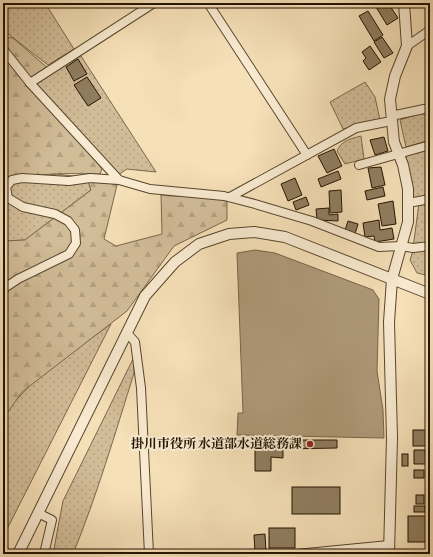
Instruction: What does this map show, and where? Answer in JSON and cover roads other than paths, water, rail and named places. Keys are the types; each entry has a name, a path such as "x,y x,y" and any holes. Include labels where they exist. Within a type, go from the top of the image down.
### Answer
{"street":[{"path":"30,83 154,3"},
{"path":"208,3 307,155"},
{"path":"296,554 389,549 392,438 389,322 392,279 408,222 408,189 394,142 390,99 395,76 407,46 404,3"},
{"path":"407,46 429,33"},
{"path":"3,49 30,83 119,180"},
{"path":"230,197 356,128 424,109"},
{"path":"359,165 430,145"},
{"path":"3,290 18,279 69,254 76,243 75,230 68,221 55,214 23,207 8,198 6,187 12,180 22,178 69,181 90,178 119,180 150,190 230,197 312,221 379,247 401,246 413,248 430,246"},
{"path":"408,203 430,198"},
{"path":"18,554 145,296 175,262 199,244 229,234 254,232 285,237 430,294"},
{"path":"127,333 135,342 140,388 149,554"},
{"path":"38,513 52,520 44,554"}],"place":[{"name":"掛川市役所 水道部水道総務課","path":"310,444"}]}
